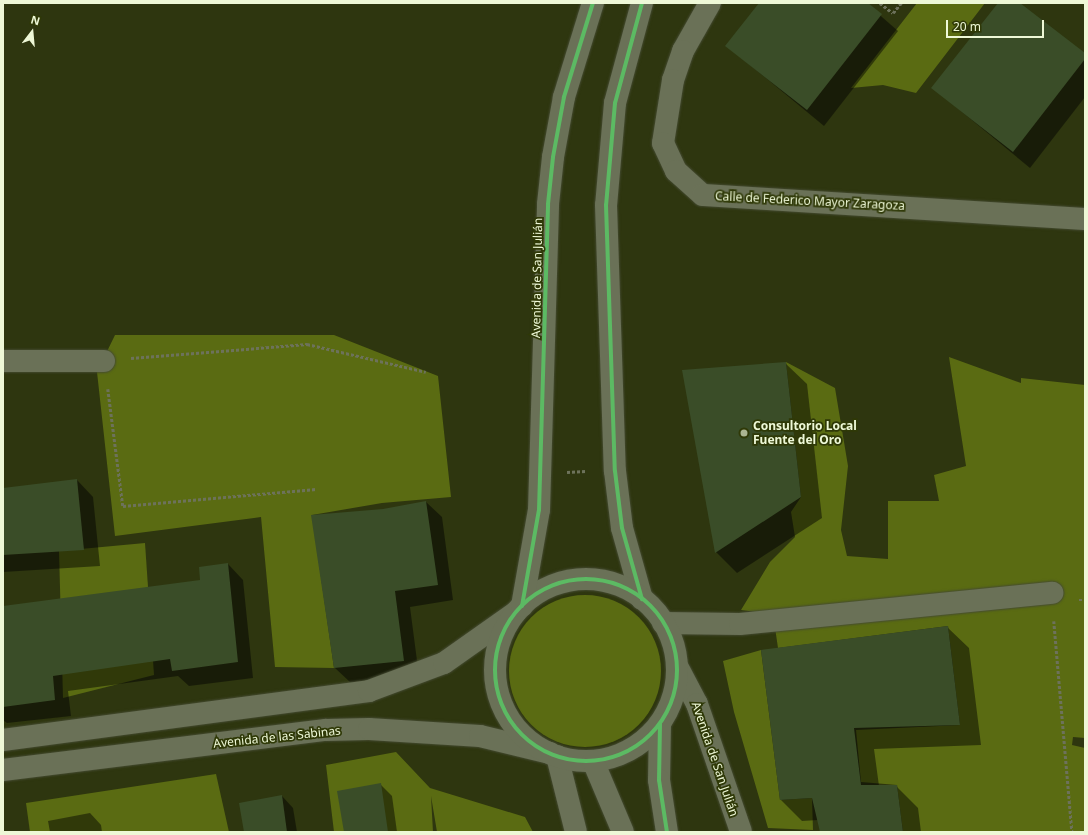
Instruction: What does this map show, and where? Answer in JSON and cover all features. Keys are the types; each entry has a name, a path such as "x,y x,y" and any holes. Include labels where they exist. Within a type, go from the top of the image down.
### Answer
{"street":[{"name":"Avenida de San Julián","path":"554,755 518,731 499,697 497,652 519,609 536,540 541,472 548,204 553,157 564,97 593,3"},
{"path":"642,3 622,68 608,153 606,205 615,471 622,528 642,599"},
{"name":"Calle de Federico Mayor Zaragoza","path":"710,3 683,51 673,80 663,143 676,171 703,194 1085,219"},
{"path":"3,361 104,361"},
{"path":"3,740 369,692 444,663 549,587 581,580 613,584 642,599 663,623 673,644 677,666 674,692 660,724 659,780 667,832"},
{"path":"663,623 740,624 1052,593"},
{"name":"Avenida de San Julián","path":"677,666 697,704 741,832"},
{"name":"Avenida de las Sabinas","path":"3,770 326,730 369,729 427,730 480,736 554,755 593,761 618,756 634,748 660,724"},
{"path":"554,755 576,832"},
{"path":"593,761 623,832"}],"path":[{"path":"880,3 893,13 900,3"},
{"path":"316,489 123,506 104,361 307,344 426,372"},
{"path":"541,472 615,471"},
{"path":"1052,593 1072,832"}],"green space":[{"path":"917,3 985,3 916,93 883,85 851,88"},
{"path":"115,335 334,335 438,376 451,497 382,503 312,515 334,668 275,667 261,517 115,536 97,372"},
{"path":"949,357 1021,383 1021,378 1085,385 1085,738 1073,737 1072,745 1085,748 1085,832 903,832 897,785 861,782 856,730 960,725 948,626 778,648 773,614 741,610 770,562 795,537 791,512 801,497 786,362 835,388 848,466 841,530 847,556 888,559 888,501 939,501 934,475 966,466"},
{"path":"145,543 154,675 63,698 59,551"},
{"path":"585,595 607,598 621,604 639,617 652,635 658,649 661,671 658,693 652,707 639,725 621,738 607,744 585,747 563,744 549,738 531,725 518,707 512,693 509,671 512,649 518,635 531,617 549,604 563,598"},
{"path":"761,650 780,800 812,798 813,830 768,828 734,712 723,661"},
{"path":"396,752 430,788 525,817 533,832 437,832 431,796 433,832 334,832 326,765"},
{"path":"216,774 229,832 30,832 26,803"}],"building":[{"path":"759,3 868,3 882,14 807,110 725,46"},
{"path":"998,3 1020,3 1085,53 1085,59 1013,152 931,88"},
{"name":"Consultorio Local Fuente del Oro","path":"786,362 801,497 715,553 682,370"},
{"path":"77,479 84,550 3,555 3,488"},
{"path":"426,501 438,585 395,591 404,661 334,668 311,515 383,509"},
{"path":"228,563 238,662 172,671 170,659 53,676 55,700 3,707 3,606 200,580 199,567"},
{"path":"948,626 960,725 854,728 861,785 897,785 903,832 820,832 812,798 780,800 761,650"},
{"path":"381,783 388,832 344,832 337,791"},
{"path":"282,795 287,832 244,832 239,803"}],"cycle path":[{"path":"522,606 539,510 548,204 553,157 564,97 593,3"},
{"path":"642,3 615,103 606,205 615,471 622,528 642,599"},
{"path":"586,579 604,581 621,586 644,600 656,612 670,635 675,652 677,670 675,688 670,705 656,728 644,740 621,754 604,759 586,761 568,759 551,754 528,740 516,728 502,705 497,688 495,670 497,652 502,635 516,612 528,600 551,586 568,581 586,579"},
{"path":"660,724 659,780 667,832"}],"place":[{"name":"Consultorio Local Fuente del Oro","path":"744,433"}]}
